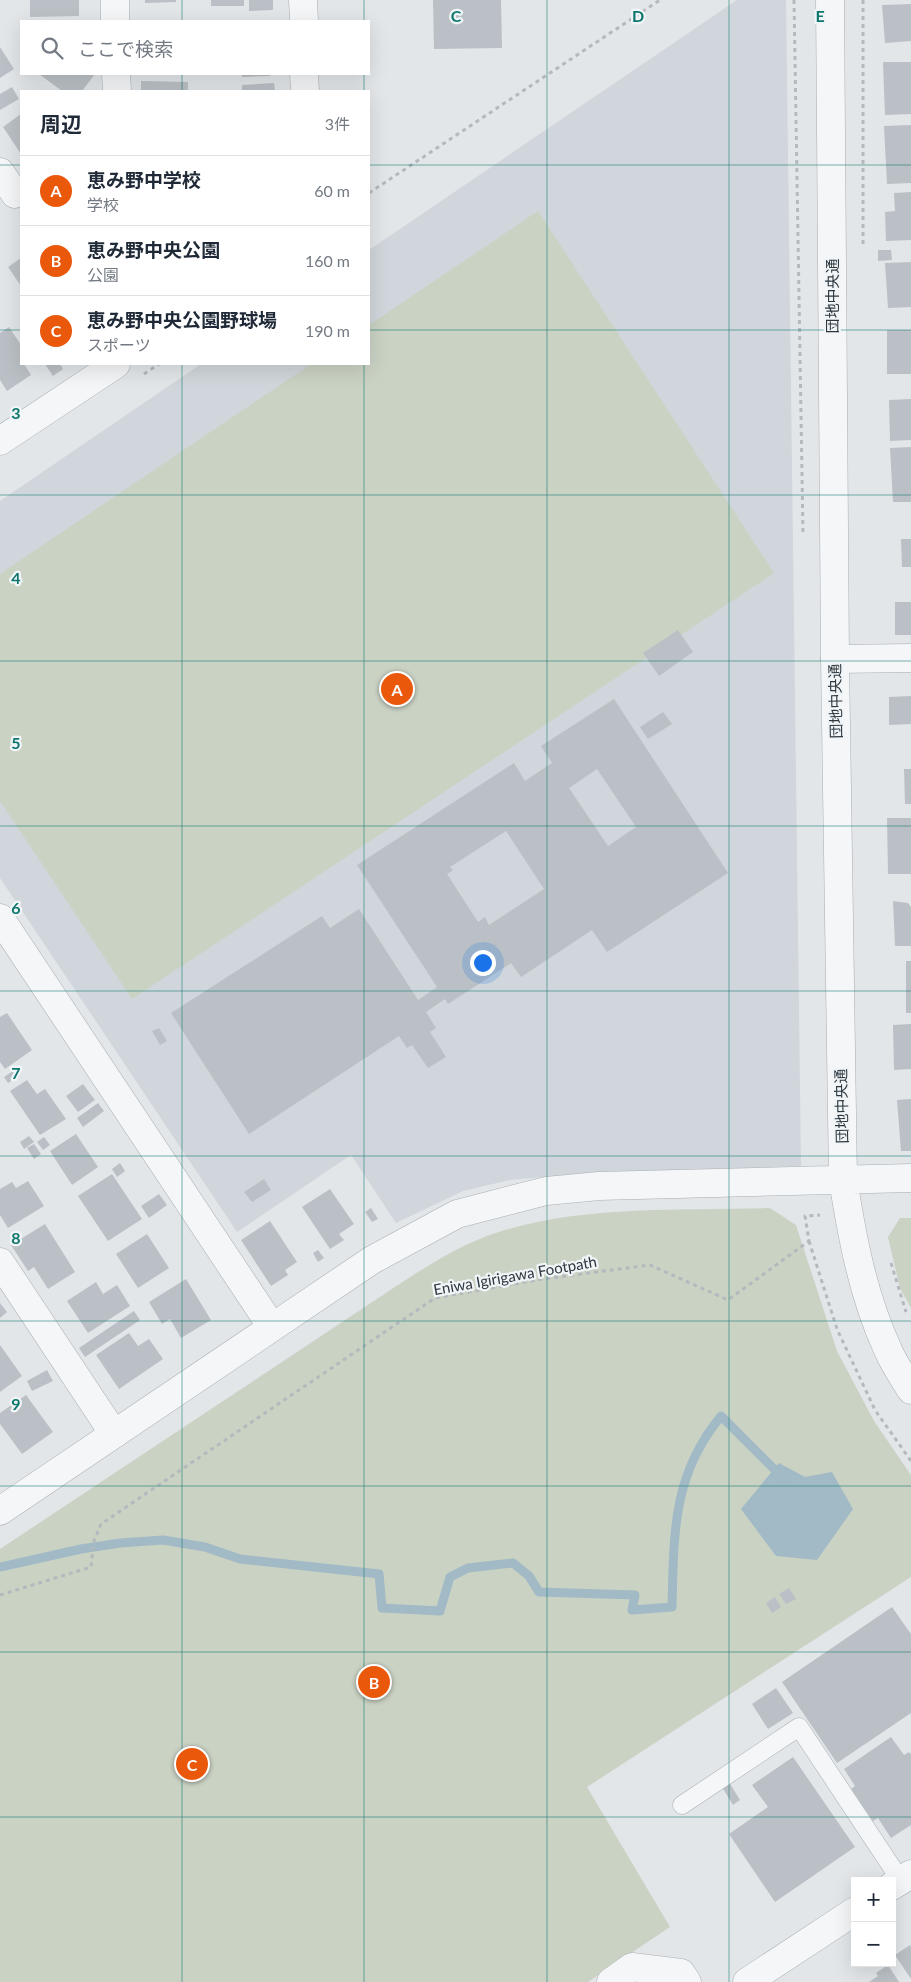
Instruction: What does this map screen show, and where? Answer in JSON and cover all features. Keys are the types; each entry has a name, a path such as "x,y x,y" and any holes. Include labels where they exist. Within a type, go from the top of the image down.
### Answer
{"street":[{"path":"114,0 115,20"},
{"path":"303,0 304,20"},
{"name":"団地中央通","path":"830,0 835,659 843,1179 868,1299 888,1351 911,1390"},
{"path":"116,75 117,90"},
{"path":"304,75 305,90"},
{"path":"0,172 12,196"},
{"path":"0,441 114,365"},
{"path":"835,659 911,658"},
{"path":"0,918 272,1327"},
{"path":"0,1511 372,1260 413,1236 457,1214 546,1191 599,1186 911,1178"},
{"path":"0,1262 114,1434"},
{"path":"747,1982 851,1914"},
{"path":"611,1982 632,1967 680,1973 687,1982"}],"lane":[{"path":"682,1805 799,1727 901,1880"}],"path":[{"path":"370,192 660,0"},
{"path":"849,1214 805,1216 809,1241 837,1329 875,1410 911,1461"},
{"name":"Eniwa Igirigawa Footpath","path":"0,1595 91,1567 94,1541 100,1524 434,1298 543,1278 650,1265 728,1300 809,1241"},
{"path":"890,1260 908,1318"}],"shaded area":[{"path":"737,0 786,0 801,1166 585,1173 510,1180 463,1191 396,1223 351,1155 237,1232 0,878 0,501 200,365 370,365 370,249"},
{"path":"538,211 774,573 132,999 0,801 0,574 310,365 370,365 370,324"},
{"path":"770,1208 796,1225 837,1351 874,1421 911,1475 911,1577 587,1787 670,1927 588,1982 0,1982 0,1549 410,1277 466,1245 500,1231 537,1222 576,1216 655,1210"},
{"path":"900,1218 911,1218 911,1308 900,1288 888,1237"}],"water":[{"path":"779,1463 805,1477 832,1472 853,1509 817,1560 776,1556 741,1509"}],"building":[{"path":"30,0 79,0 79,16 30,17"},
{"path":"145,0 176,0 176,2 145,3"},
{"path":"211,0 244,0 244,6 211,6"},
{"path":"249,0 273,0 273,10 249,11"},
{"path":"433,0 501,0 502,48 434,49"},
{"path":"911,4 911,41 885,43 882,5"},
{"path":"0,47 14,69 0,78"},
{"path":"883,62 911,62 911,114 885,115"},
{"path":"40,75 94,75 83,90 61,90"},
{"path":"242,75 270,75 270,76 242,77"},
{"path":"141,81 188,82 188,90 141,90"},
{"path":"274,83 275,90 242,90 242,85"},
{"path":"12,87 19,99 0,110 0,94"},
{"path":"20,115 20,152 3,127"},
{"path":"911,125 911,183 887,184 884,126"},
{"path":"911,192 911,240 886,241 885,212 895,211 894,193"},
{"path":"878,250 891,250 892,260 878,261"},
{"path":"20,259 20,285 8,267"},
{"path":"911,262 911,307 888,308 885,263"},
{"path":"9,327 20,344 20,365 25,365 31,375 7,391 0,380 0,333"},
{"path":"887,330 911,330 911,374 887,374"},
{"path":"46,365 61,365 63,369 53,376"},
{"path":"911,399 911,440 890,441 889,400"},
{"path":"911,447 911,502 893,502 890,448"},
{"path":"901,539 911,539 911,567 902,567"},
{"path":"895,602 911,602 911,635 895,635"},
{"path":"678,630 693,652 659,676 643,653"},
{"path":"911,696 911,724 889,725 889,697"},
{"path":"614,699 728,873 607,952 592,930 521,977 511,963 448,1004 445,999 426,1012 436,1028 430,1032 446,1057 428,1068 412,1045 407,1048 399,1036 249,1134 171,1013 322,916 330,928 359,909 418,1000 437,987 357,865 514,763 525,781 552,763 541,746","holes":["597,769 636,827 608,846 569,788","506,831 544,889 489,925 485,917 478,922 447,874 453,870 450,867"]},
{"path":"663,712 672,724 648,739 640,727"},
{"path":"904,769 911,769 911,804 905,804"},
{"path":"887,818 911,818 911,874 888,874"},
{"path":"893,901 908,903 911,907 911,946 895,946"},
{"path":"906,961 911,961 911,1013 906,1013"},
{"path":"7,1013 32,1050 5,1069 0,1062 0,1017"},
{"path":"911,1024 911,1069 894,1070 893,1025"},
{"path":"159,1028 167,1041 160,1045 152,1031"},
{"path":"13,1071 17,1077 8,1083 4,1077"},
{"path":"27,1080 37,1094 45,1089 66,1119 40,1135 10,1091"},
{"path":"83,1084 95,1100 78,1112 66,1096"},
{"path":"911,1099 911,1151 901,1151 897,1100"},
{"path":"98,1103 104,1111 83,1127 77,1118"},
{"path":"76,1134 98,1167 72,1185 50,1151"},
{"path":"29,1136 34,1142 24,1149 20,1142"},
{"path":"44,1137 50,1145 43,1150 37,1142"},
{"path":"34,1144 41,1154 34,1159 27,1148"},
{"path":"120,1163 125,1171 117,1177 112,1169"},
{"path":"112,1174 142,1219 108,1241 78,1196"},
{"path":"264,1179 271,1190 252,1202 244,1192"},
{"path":"28,1181 44,1206 8,1228 0,1215 0,1189 12,1182 16,1188"},
{"path":"330,1189 354,1224 339,1234 344,1240 330,1249 302,1207"},
{"path":"159,1194 167,1205 149,1218 141,1206"},
{"path":"371,1208 378,1219 372,1222 365,1212"},
{"path":"270,1221 297,1262 285,1270 288,1275 271,1286 241,1240"},
{"path":"45,1224 75,1272 48,1289 34,1267 28,1271 11,1245"},
{"path":"147,1234 169,1268 138,1288 116,1254"},
{"path":"318,1250 324,1258 318,1262 313,1253"},
{"path":"186,1279 211,1320 181,1338 170,1319 162,1324 149,1302"},
{"path":"96,1282 103,1294 117,1285 130,1306 88,1333 67,1301"},
{"path":"0,1303 7,1312 0,1318"},
{"path":"134,1311 140,1320 85,1357 79,1348"},
{"path":"129,1333 138,1346 149,1339 163,1359 119,1389 96,1355"},
{"path":"0,1345 22,1376 0,1392"},
{"path":"47,1370 53,1381 32,1391 27,1381"},
{"path":"26,1395 53,1432 22,1454 0,1424 0,1413"},
{"path":"789,1588 796,1599 786,1604 779,1594"},
{"path":"775,1597 781,1607 772,1613 766,1603"},
{"path":"892,1607 911,1634 911,1713 837,1763 782,1682"},
{"path":"776,1688 793,1713 768,1729 752,1704"},
{"path":"891,1737 904,1755 909,1752 911,1754 911,1825 891,1838 878,1818 873,1821 851,1789 855,1786 844,1769"},
{"path":"793,1757 855,1847 775,1902 729,1834 768,1807 752,1785"},
{"path":"729,1782 740,1800 733,1805 722,1787"},
{"path":"910,1945 911,1979 896,1956 896,1954"},
{"path":"885,1967 889,1967 899,1982 869,1982 878,1976 876,1973"}],"waterway":[{"path":"0,1567 81,1549 120,1543 163,1540 205,1547 240,1559 379,1574 382,1608 440,1611 450,1577 468,1568 513,1563 529,1576 539,1592 635,1595 632,1610 672,1607 675,1530 684,1483 693,1460 705,1438 721,1416 782,1477"}],"place":[{"name":"恵み野中学校","path":"397,689"},
{"name":"恵み野中央公園","path":"374,1682"},
{"name":"恵み野中央公園野球場","path":"192,1764"}]}
